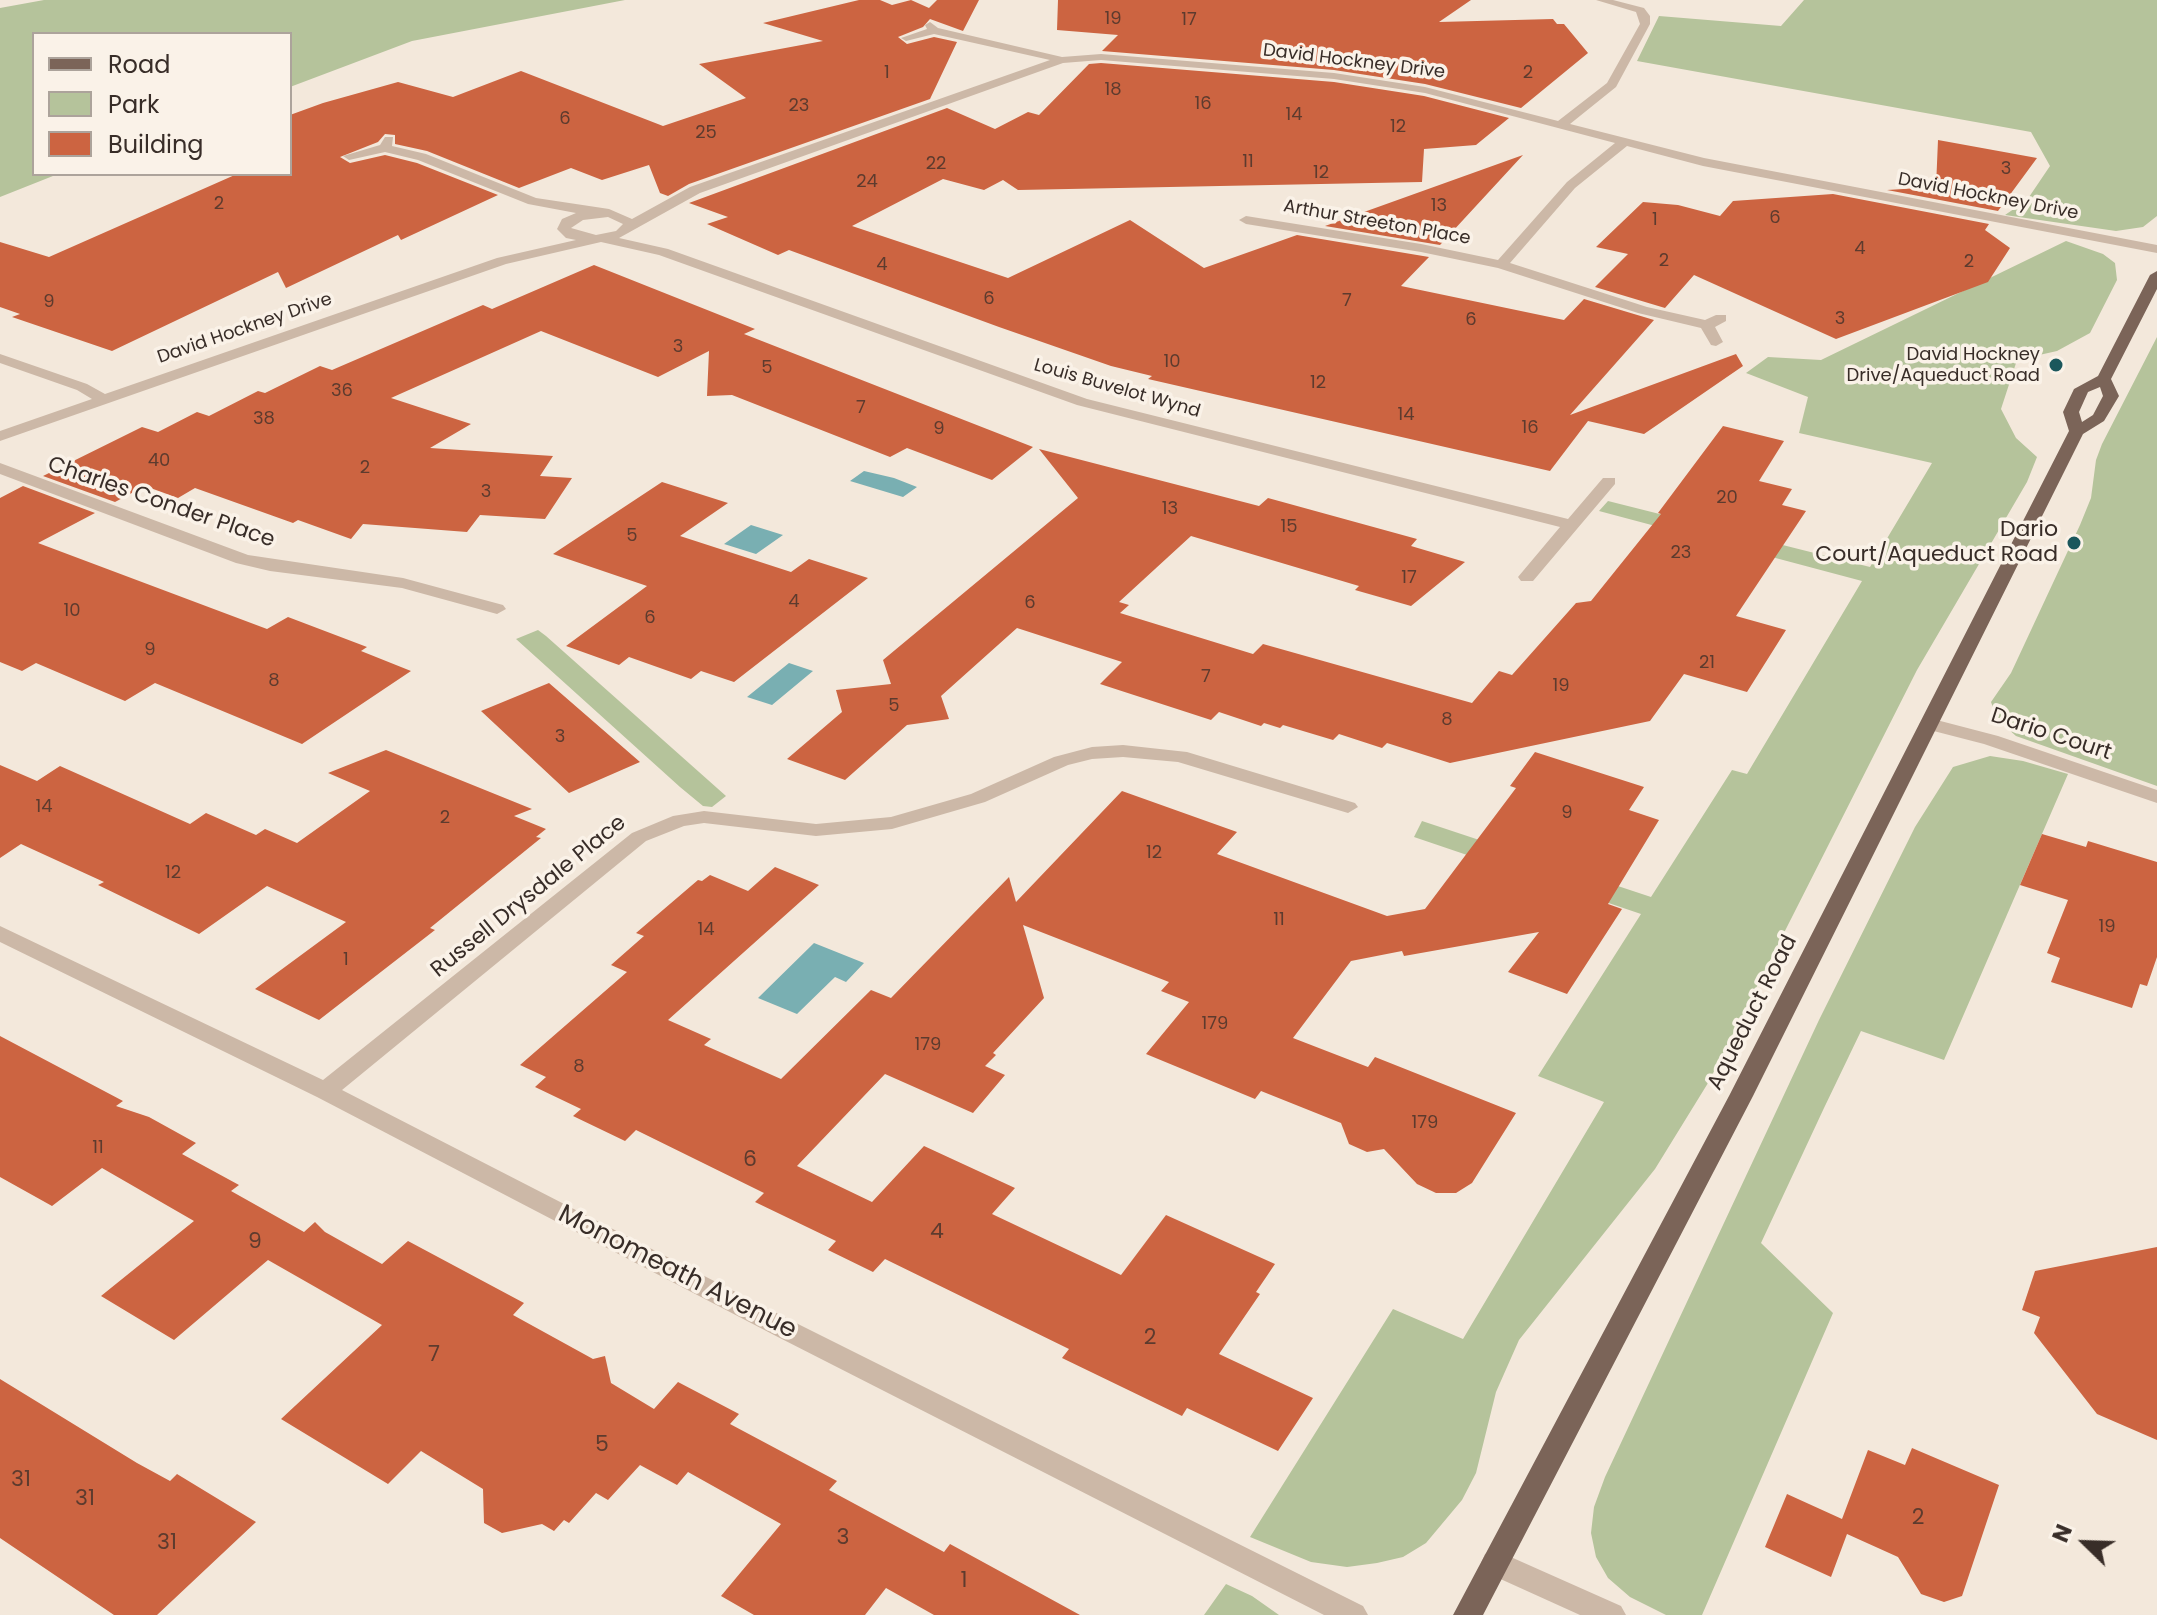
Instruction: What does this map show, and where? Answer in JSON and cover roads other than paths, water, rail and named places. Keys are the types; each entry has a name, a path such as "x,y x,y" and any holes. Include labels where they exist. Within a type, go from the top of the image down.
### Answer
{"main road":[{"name":"Aqueduct Road","path":"2077,431 2071,412 2082,389 2104,379 2155,286"},
{"name":"Aqueduct Road","path":"1468,1615 1741,1096 2077,431 2099,418 2111,396 2104,379"}],"street":[{"path":"1562,124 1612,85 1645,24 1645,16 1640,10 1601,0"},
{"path":"906,38 932,28 1061,60"},
{"name":"David Hockney Drive","path":"502,261 573,219 695,190 1061,60 1101,57 1370,81 1457,96 1703,162 2157,249"},
{"path":"1501,265 1571,185 1623,143"},
{"path":"349,156 387,144 533,201 600,213"},
{"name":"David Hockney Drive","path":"0,436 502,261 599,239 628,227 695,190"},
{"path":"533,201 564,227"},
{"name":"Louis Buvelot Wynd","path":"600,213 625,218 628,227 663,252"},
{"name":"Arthur Streeton Place","path":"1246,220 1406,245 1501,265 1643,310 1714,322 1716,342"},
{"name":"Louis Buvelot Wynd","path":"564,227 578,238 599,239 663,252 1068,399 1571,525"},
{"path":"0,358 59,378 103,399"},
{"name":"Charles Conder Place","path":"0,468 242,559 295,570 403,583 497,609"},
{"path":"1527,577 1609,481"},
{"name":"Dario Court","path":"1929,724 2006,744 2157,797"},
{"name":"Russell Drysdale Place","path":"325,1091 639,837 680,820 704,817 816,830 892,823 978,798 1061,761 1092,753 1123,751 1180,756 1348,807"},
{"name":"Monomeath Avenue","path":"0,933 325,1091 783,1328 1353,1615"},
{"path":"1495,1563 1611,1615"}],"water":[{"path":"864,471 917,487 903,497 850,481"},
{"path":"751,525 783,535 756,554 724,544"},
{"path":"789,663 813,671 772,705 747,697"},
{"path":"814,943 864,963 846,982 835,977 797,1014 758,998"}],"place":[{"name":"David Hockney Drive/Aqueduct Road","path":"2056,365"},
{"name":"Dario Court/Aqueduct Road","path":"2074,543"}]}
